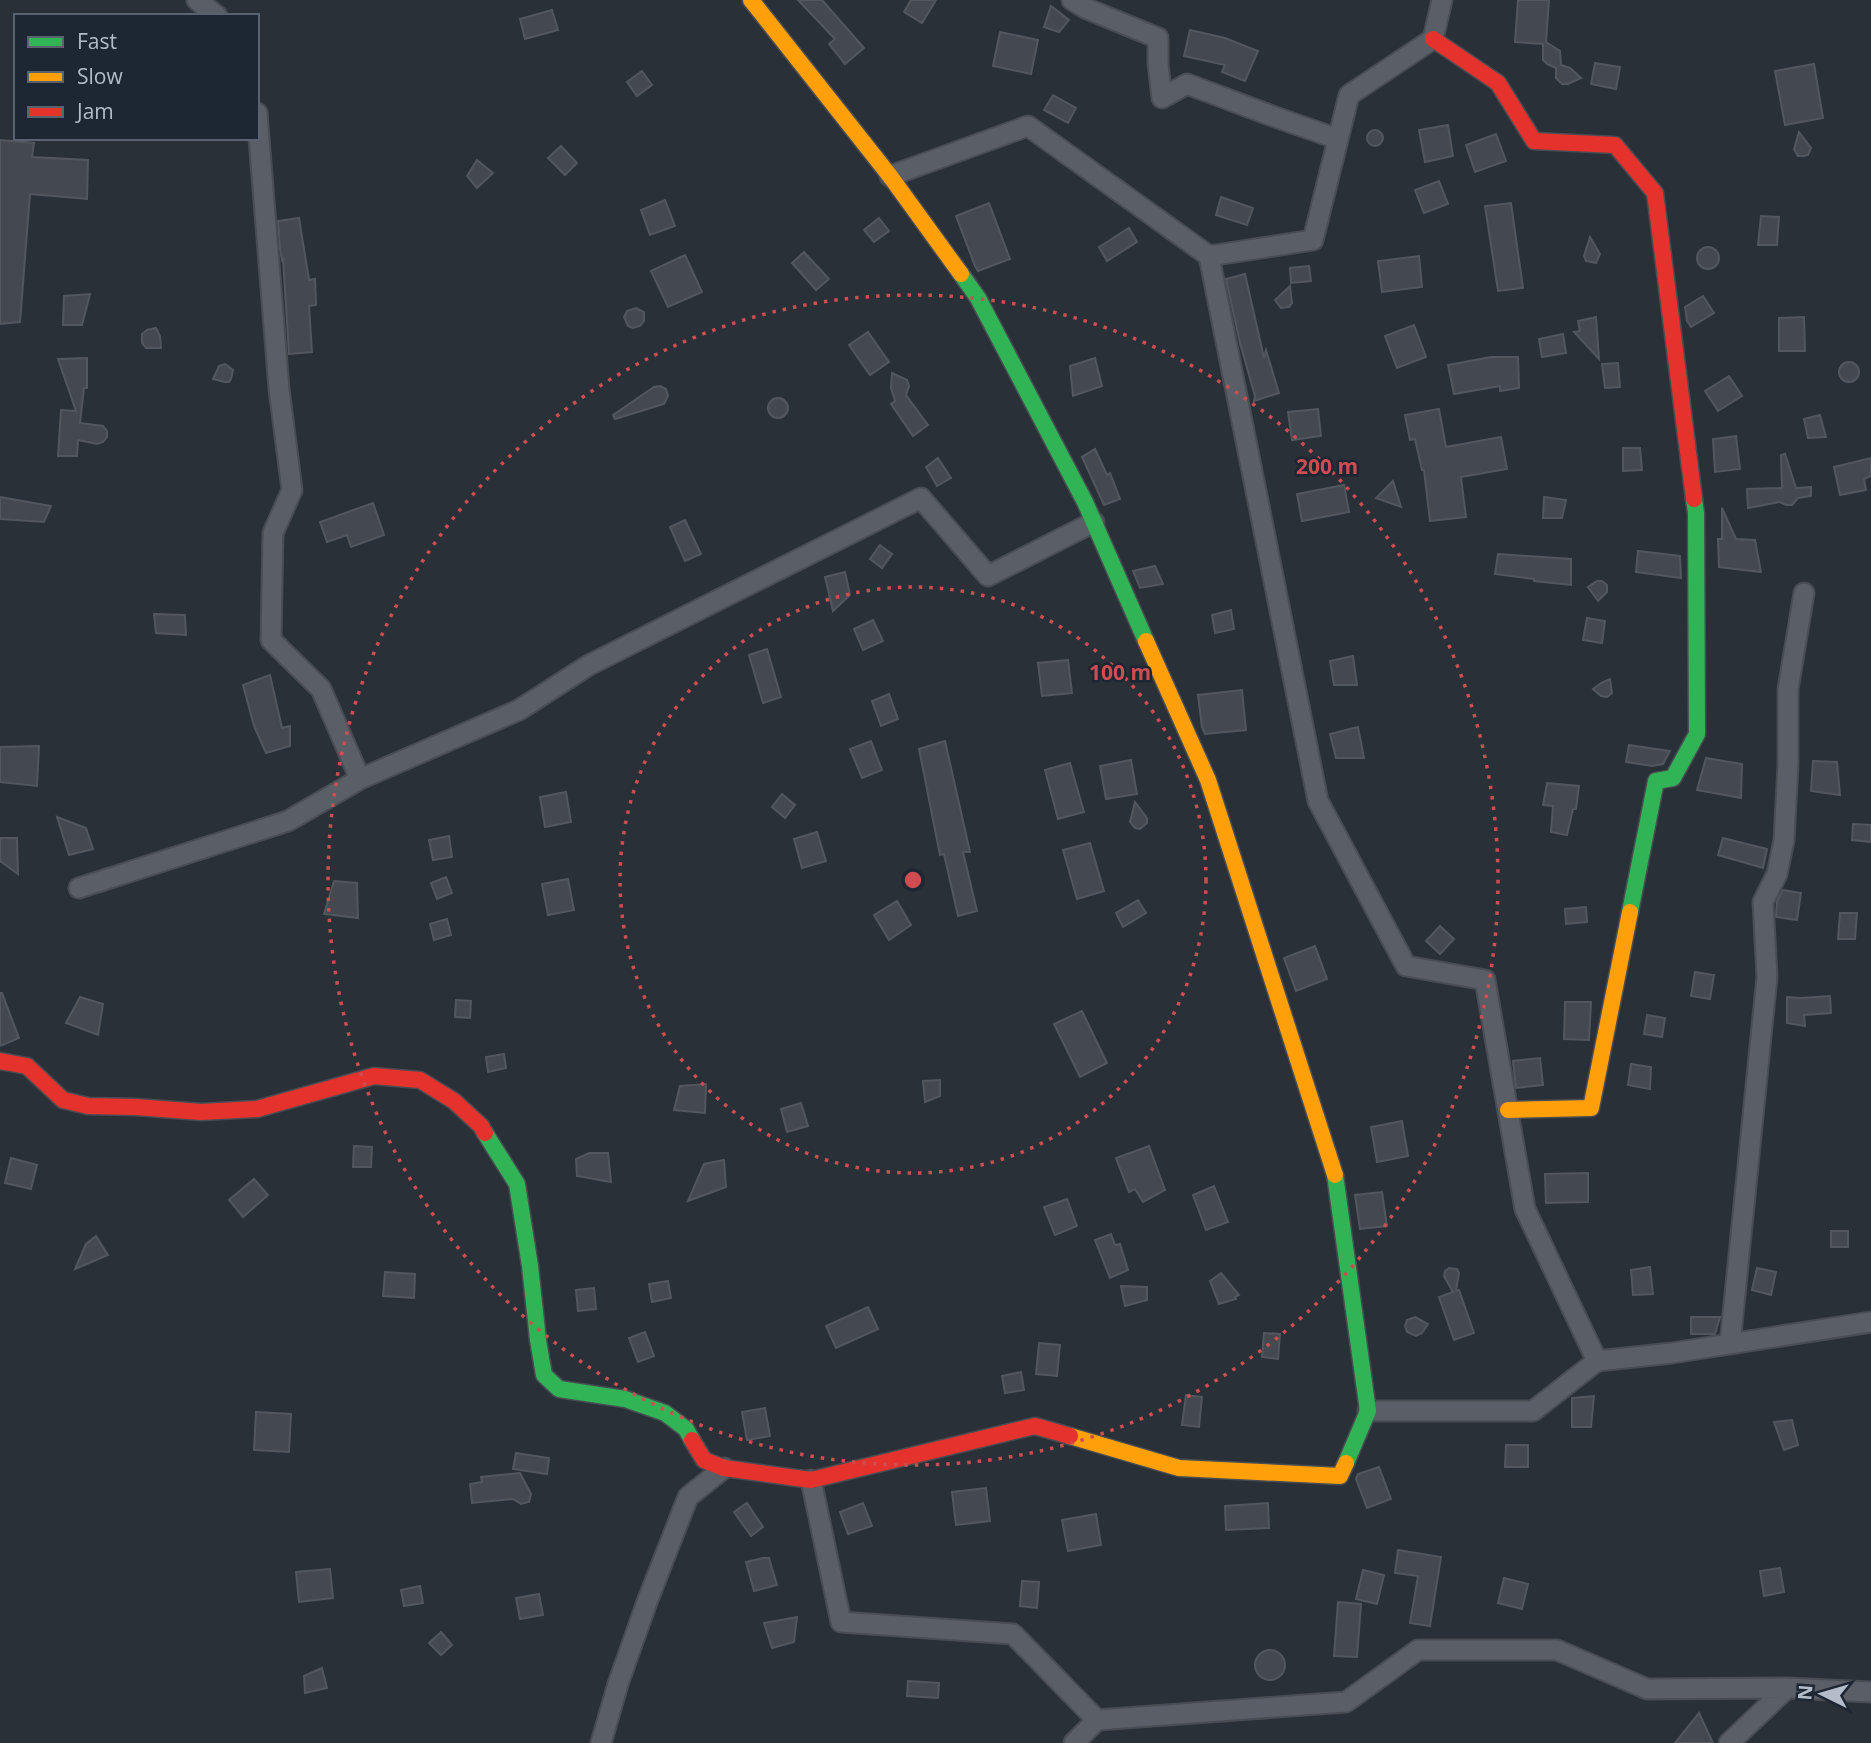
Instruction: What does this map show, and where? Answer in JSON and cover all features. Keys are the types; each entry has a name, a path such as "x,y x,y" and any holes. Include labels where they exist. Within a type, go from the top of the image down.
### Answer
{"street":[{"path":"197,0 214,14"},
{"path":"0,1062 27,1066 62,1100 88,1106 201,1112 257,1109 374,1076 420,1080 454,1101 481,1126 517,1184 544,1375 559,1389 625,1399 665,1413 686,1429 704,1460 724,1468 811,1480 1035,1426 1179,1468 1340,1476 1368,1411 1335,1171 1208,780 1085,502 978,298 890,176 751,0"},
{"path":"1072,0 1158,38 1162,98 1187,84 1338,139"},
{"path":"1209,256 1313,240 1349,95 1433,39 1442,0"},
{"path":"1433,39 1498,83 1534,141 1615,145 1655,193 1696,513 1697,734 1673,778 1656,781 1591,1108 1507,1110"},
{"path":"890,176 1028,127 1209,256 1318,801 1406,966 1485,980 1525,1209 1597,1361"},
{"path":"259,138 279,389 292,490 273,533 271,640 320,689 360,779"},
{"path":"79,888 288,821 360,779 520,709 589,665 921,498 988,576 1094,522"},
{"path":"1730,1344 1767,977 1763,902 1777,874 1784,840 1788,690 1804,593"},
{"path":"1368,1411 1533,1411 1597,1361 1672,1353 1871,1321"},
{"path":"601,1743 626,1661 688,1497 724,1468"},
{"path":"811,1480 841,1622 1013,1634 1097,1720"},
{"path":"1074,1743 1097,1720 1346,1702 1418,1650 1557,1650 1647,1689 1787,1688 1871,1692"},
{"path":"1729,1743 1787,1688"}],"building":[{"path":"798,0 822,0 864,48 845,64 829,44 835,39"},
{"path":"911,0 936,0 922,23 904,12"},
{"path":"1518,0 1549,0 1546,42 1560,51 1561,65 1570,68 1581,78 1562,84 1556,78 1556,68 1543,60 1543,44 1515,42"},
{"path":"1051,6 1069,20 1059,32 1044,27"},
{"path":"552,10 558,30 525,39 520,19"},
{"path":"1190,30 1225,38 1258,51 1245,81 1222,72 1225,65 1184,56"},
{"path":"1000,32 1038,40 1031,74 993,66"},
{"path":"1595,63 1620,67 1616,89 1591,84"},
{"path":"1814,64 1823,118 1785,125 1775,71"},
{"path":"642,71 652,85 637,96 627,82"},
{"path":"1053,95 1076,108 1068,123 1044,110"},
{"path":"1448,125 1453,156 1425,162 1419,130"},
{"path":"1375,130 1381,132 1381,144 1375,146 1369,144 1367,138 1369,132"},
{"path":"1799,132 1811,148 1808,155 1798,156 1794,149"},
{"path":"1496,134 1506,161 1475,172 1466,145"},
{"path":"0,140 34,143 32,157 88,160 87,199 30,194 20,322 0,324"},
{"path":"561,146 577,163 565,175 548,158"},
{"path":"477,160 493,173 477,188 467,176"},
{"path":"1439,181 1448,204 1424,213 1415,190"},
{"path":"1221,197 1253,208 1247,225 1216,215"},
{"path":"665,200 675,226 650,235 641,210"},
{"path":"989,203 1010,259 978,271 956,216"},
{"path":"1511,203 1523,288 1498,291 1485,206"},
{"path":"1761,216 1779,217 1777,245 1758,245"},
{"path":"299,218 309,280 315,279 316,305 309,306 312,352 289,354 278,221"},
{"path":"879,218 889,231 874,242 864,230"},
{"path":"1129,228 1137,242 1107,261 1099,247"},
{"path":"1590,237 1600,254 1596,263 1586,261 1584,256"},
{"path":"1708,247 1716,250 1719,258 1716,266 1708,269 1700,266 1697,258 1700,250"},
{"path":"804,252 829,279 816,290 792,263"},
{"path":"685,255 702,292 668,307 651,271"},
{"path":"1419,256 1422,287 1382,292 1378,261"},
{"path":"1309,266 1311,281 1291,283 1290,268"},
{"path":"1245,274 1264,358 1266,350 1279,393 1254,401 1226,279"},
{"path":"1290,286 1292,303 1289,307 1281,308 1275,300"},
{"path":"90,294 82,325 63,325 64,296"},
{"path":"1703,296 1714,313 1691,327 1687,321 1685,307"},
{"path":"636,308 644,312 644,321 633,328 628,326 624,317 627,311"},
{"path":"1596,317 1599,359 1574,332 1580,331 1578,321"},
{"path":"1804,317 1805,351 1779,351 1779,318"},
{"path":"1414,325 1426,357 1397,368 1385,336"},
{"path":"156,328 161,348 146,348 142,343 142,334"},
{"path":"868,332 889,362 870,375 849,345"},
{"path":"1563,334 1566,353 1542,357 1539,339"},
{"path":"1491,357 1518,357 1519,388 1500,391 1500,386 1454,394 1448,365"},
{"path":"87,358 87,388 84,388 80,423 103,426 107,437 97,444 78,440 77,456 58,456 61,410 76,411 58,359"},
{"path":"1095,358 1102,386 1073,396 1070,366"},
{"path":"1845,362 1853,362 1859,372 1853,382 1845,382 1839,376 1839,368"},
{"path":"1618,363 1620,387 1605,388 1602,364"},
{"path":"225,364 233,370 229,382 213,379 219,366"},
{"path":"892,373 907,380 909,386 906,395 928,425 913,436 891,404 895,401 891,388"},
{"path":"1729,376 1742,396 1718,411 1705,391"},
{"path":"654,387 666,389 668,396 664,404 615,419 613,415"},
{"path":"778,398 785,401 788,408 785,415 778,418 771,415 768,408 771,401"},
{"path":"1318,409 1321,436 1292,440 1288,412"},
{"path":"1439,409 1446,447 1501,437 1507,469 1461,477 1466,517 1430,521 1424,470 1415,439 1410,440 1405,415"},
{"path":"1820,415 1826,437 1808,438 1804,419"},
{"path":"1736,436 1740,469 1715,472 1713,439"},
{"path":"1623,448 1640,448 1642,470 1623,471"},
{"path":"1095,449 1107,475 1110,473 1120,499 1104,505 1082,457"},
{"path":"1785,454 1796,488 1811,487 1811,496 1798,498 1792,505 1780,502 1748,508 1747,489 1782,488 1781,455"},
{"path":"938,458 951,478 937,486 926,467"},
{"path":"1871,458 1871,476 1864,479 1866,490 1840,495 1834,467"},
{"path":"1393,481 1401,507 1376,498"},
{"path":"1344,485 1349,512 1302,521 1297,494"},
{"path":"0,497 51,506 44,522 0,519"},
{"path":"1544,497 1566,500 1562,518 1543,518"},
{"path":"373,503 384,535 351,547 347,535 327,542 320,522"},
{"path":"1722,508 1736,539 1755,540 1761,572 1719,567 1718,539 1722,539"},
{"path":"685,520 701,554 685,561 670,527"},
{"path":"880,545 892,554 882,568 870,559"},
{"path":"1638,551 1680,556 1681,578 1636,572"},
{"path":"1498,554 1571,559 1571,585 1495,574"},
{"path":"1155,566 1163,584 1140,588 1133,571"},
{"path":"845,572 850,595 833,611 825,577"},
{"path":"1597,581 1607,585 1607,592 1598,601 1588,587"},
{"path":"1231,610 1234,629 1215,633 1212,615"},
{"path":"154,614 185,615 186,635 156,633"},
{"path":"1587,618 1605,621 1602,643 1583,640"},
{"path":"873,620 883,641 863,650 854,629"},
{"path":"767,649 781,697 763,703 749,655"},
{"path":"1353,656 1357,685 1334,685 1330,661"},
{"path":"1068,660 1072,693 1042,696 1038,663"},
{"path":"270,675 282,728 290,726 290,746 266,753 254,726 243,685"},
{"path":"1610,679 1612,693 1607,697 1601,696 1593,689 1601,683"},
{"path":"1242,690 1246,730 1205,734 1198,695"},
{"path":"889,694 898,719 881,726 872,701"},
{"path":"1358,727 1364,758 1336,758 1330,734"},
{"path":"871,741 882,770 862,778 850,749"},
{"path":"945,741 970,852 963,852 977,911 958,916 944,854 940,855 919,749"},
{"path":"1629,745 1670,751 1663,764 1652,766 1626,762"},
{"path":"39,746 37,786 0,782 0,747"},
{"path":"1706,758 1742,764 1741,798 1697,790"},
{"path":"1131,760 1137,794 1106,799 1100,766"},
{"path":"1813,761 1837,762 1840,795 1811,791"},
{"path":"1070,763 1084,812 1058,819 1045,770"},
{"path":"1547,783 1579,786 1576,809 1573,809 1567,835 1551,832 1553,806 1543,805"},
{"path":"566,792 571,822 545,827 540,797"},
{"path":"782,794 795,805 785,818 772,807"},
{"path":"1135,802 1147,818 1147,823 1140,829 1130,822"},
{"path":"57,817 86,828 93,849 69,855"},
{"path":"1853,824 1871,825 1871,842 1852,840"},
{"path":"817,832 826,861 802,868 794,839"},
{"path":"449,836 452,857 433,860 429,840"},
{"path":"0,838 17,838 18,874 0,861"},
{"path":"1723,838 1767,849 1763,868 1718,855"},
{"path":"1090,843 1104,891 1077,899 1063,850"},
{"path":"446,877 452,893 437,899 431,883"},
{"path":"568,879 574,910 548,915 542,884"},
{"path":"334,881 357,883 358,918 324,914"},
{"path":"1783,890 1801,893 1797,920 1776,917 1777,901"},
{"path":"1138,900 1146,913 1123,927 1116,913"},
{"path":"897,901 911,925 889,940 874,915"},
{"path":"1586,907 1587,922 1566,924 1565,909"},
{"path":"1840,913 1857,913 1855,939 1838,939"},
{"path":"447,919 451,935 434,940 430,924"},
{"path":"1440,926 1454,939 1440,954 1426,941"},
{"path":"1315,946 1327,979 1296,991 1284,958"},
{"path":"1695,972 1714,975 1710,999 1691,996"},
{"path":"0,993 19,1038 0,1046"},
{"path":"1830,996 1831,1013 1804,1015 1805,1026 1787,1023 1787,997"},
{"path":"80,997 103,1004 98,1035 66,1023"},
{"path":"456,1000 471,1001 470,1018 455,1017"},
{"path":"1565,1002 1591,1002 1589,1040 1564,1039"},
{"path":"1082,1011 1107,1063 1080,1077 1054,1024"},
{"path":"1647,1015 1665,1018 1662,1037 1644,1034"},
{"path":"504,1054 506,1068 488,1072 486,1057"},
{"path":"1540,1058 1543,1085 1516,1088 1513,1061"},
{"path":"1631,1064 1651,1067 1650,1089 1628,1085"},
{"path":"940,1080 940,1096 925,1102 923,1081"},
{"path":"706,1084 705,1113 674,1110 680,1086"},
{"path":"801,1103 808,1126 787,1132 781,1109"},
{"path":"1402,1121 1408,1156 1377,1162 1371,1127"},
{"path":"354,1146 372,1147 371,1167 353,1167"},
{"path":"1149,1146 1165,1190 1143,1202 1135,1189 1129,1192 1116,1158"},
{"path":"589,1153 608,1153 611,1182 577,1176 576,1159"},
{"path":"11,1158 37,1165 31,1189 5,1183"},
{"path":"724,1160 726,1187 688,1201 704,1164"},
{"path":"1588,1173 1588,1202 1546,1203 1545,1174"},
{"path":"254,1179 268,1195 243,1217 229,1200"},
{"path":"1214,1186 1228,1222 1206,1230 1193,1195"},
{"path":"1382,1192 1387,1226 1360,1229 1355,1195"},
{"path":"1067,1199 1077,1226 1055,1235 1044,1207"},
{"path":"1831,1231 1848,1231 1848,1247 1831,1247"},
{"path":"1111,1234 1115,1245 1120,1244 1128,1270 1110,1278 1095,1240"},
{"path":"96,1236 108,1255 75,1269 86,1244"},
{"path":"1650,1267 1653,1294 1633,1295 1631,1270"},
{"path":"1449,1268 1457,1269 1459,1273 1456,1291 1459,1290 1474,1333 1454,1340 1439,1297 1453,1292 1444,1276"},
{"path":"1757,1268 1776,1272 1771,1295 1752,1290"},
{"path":"385,1272 415,1274 414,1298 383,1296"},
{"path":"1221,1273 1239,1295 1236,1299 1219,1304 1210,1281"},
{"path":"668,1281 671,1298 652,1302 649,1284"},
{"path":"1121,1286 1147,1287 1147,1300 1125,1306"},
{"path":"594,1288 596,1309 578,1311 576,1290"},
{"path":"868,1307 878,1329 836,1348 826,1326"},
{"path":"1415,1317 1428,1324 1422,1333 1416,1336 1407,1332 1405,1326 1407,1320"},
{"path":"1691,1317 1720,1317 1715,1334 1691,1334"},
{"path":"645,1332 654,1356 638,1362 629,1338"},
{"path":"1264,1333 1280,1334 1278,1359 1262,1357"},
{"path":"1039,1343 1060,1345 1057,1376 1036,1374"},
{"path":"1021,1372 1024,1390 1005,1393 1002,1376"},
{"path":"1186,1395 1202,1397 1199,1427 1182,1425"},
{"path":"1594,1396 1591,1427 1572,1427 1572,1398"},
{"path":"765,1408 770,1436 747,1440 742,1412"},
{"path":"256,1412 291,1414 289,1452 254,1450"},
{"path":"1792,1420 1798,1445 1784,1450 1774,1422"},
{"path":"1506,1445 1528,1445 1528,1467 1505,1467"},
{"path":"516,1453 549,1458 547,1474 513,1469"},
{"path":"1379,1467 1391,1499 1367,1508 1356,1479 1358,1474"},
{"path":"520,1473 531,1494 529,1502 521,1504 513,1499 472,1503 470,1484 482,1482 481,1477"},
{"path":"986,1488 990,1521 956,1525 952,1492"},
{"path":"747,1503 763,1527 751,1536 734,1512"},
{"path":"863,1503 872,1526 848,1534 840,1512"},
{"path":"1268,1503 1269,1528 1226,1530 1225,1506"},
{"path":"1096,1514 1101,1545 1068,1551 1062,1520"},
{"path":"1398,1550 1441,1557 1430,1626 1410,1623 1418,1576 1395,1573"},
{"path":"769,1558 777,1585 754,1591 746,1562"},
{"path":"1780,1568 1784,1592 1764,1596 1760,1571"},
{"path":"330,1569 333,1598 299,1602 296,1572"},
{"path":"1363,1570 1384,1575 1377,1604 1356,1599"},
{"path":"1504,1578 1528,1584 1522,1609 1498,1603"},
{"path":"1022,1581 1039,1582 1037,1608 1020,1606"},
{"path":"420,1586 423,1603 404,1606 401,1590"},
{"path":"539,1594 543,1615 520,1619 516,1598"},
{"path":"1338,1602 1361,1604 1357,1657 1334,1656"},
{"path":"797,1617 794,1642 772,1648 764,1623"},
{"path":"441,1632 452,1645 441,1655 429,1643"},
{"path":"1270,1650 1281,1654 1285,1665 1281,1676 1270,1680 1259,1676 1255,1665 1259,1654"},
{"path":"322,1668 327,1688 305,1693 304,1676"},
{"path":"908,1681 939,1683 938,1698 907,1696"},
{"path":"1699,1713 1713,1743 1675,1743"}],"traffic: fast":[{"path":"961,274 978,298 1085,502 1146,641"},
{"path":"1630,912 1656,781 1673,778 1697,734 1694,499"},
{"path":"485,1133 517,1184 544,1375 559,1389 625,1399 665,1413 686,1429 692,1440"},
{"path":"1335,1175 1368,1411 1346,1463"}],"traffic: slow":[{"path":"751,0 890,176 961,274"},
{"path":"1146,641 1208,780 1335,1175"},
{"path":"1508,1110 1591,1108 1630,912"},
{"path":"1070,1436 1179,1468 1340,1476 1346,1463"}],"traffic: jam":[{"path":"1433,39 1498,83 1534,141 1615,145 1655,193 1694,499"},
{"path":"0,1061 27,1066 63,1100 88,1106 201,1112 257,1109 374,1076 420,1080 454,1101 485,1133"},
{"path":"692,1440 704,1460 724,1468 811,1480 1035,1426 1070,1436"}]}
